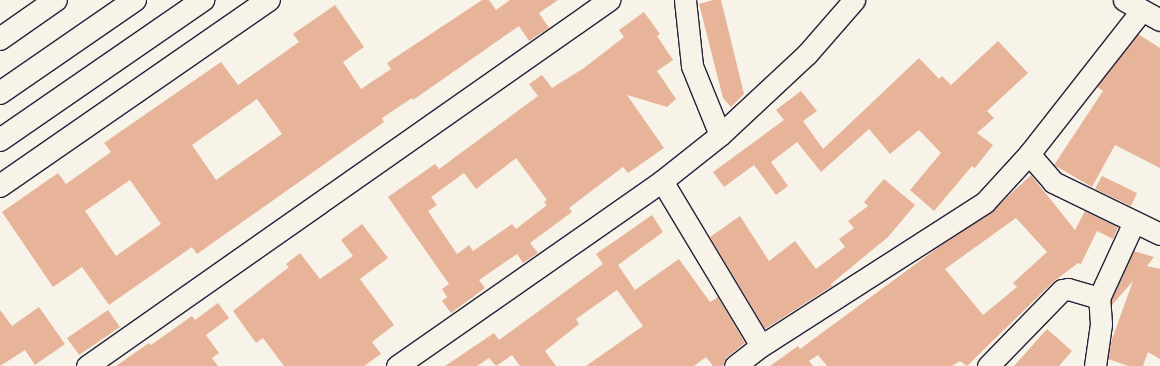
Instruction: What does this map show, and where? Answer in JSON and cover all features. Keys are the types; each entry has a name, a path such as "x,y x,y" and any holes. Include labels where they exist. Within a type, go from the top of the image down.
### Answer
{"main road":[{"path":"0,39 56,0"},
{"path":"0,94 135,0"},
{"path":"0,140 202,0"},
{"path":"0,186 269,0"}],"street":[{"path":"87,366 610,0"},
{"path":"685,0 692,66 720,135"},
{"path":"397,366 662,181 720,135 807,54 854,0"},
{"path":"1124,0 1141,11 1160,20"},
{"path":"735,366 761,346 985,202 1029,154 1141,11"},
{"path":"1029,154 1052,182 1160,234"},
{"path":"662,181 761,346"},
{"path":"1096,366 1102,324 1099,298 1134,222"},
{"path":"988,366 1062,290 1068,289 1099,298"}],"building":[{"path":"482,0 489,0 496,10 510,0 558,0 539,13 549,28 529,41 519,26 413,100 412,98 382,118 384,122 197,254 192,247 109,305 82,267 53,287 2,212 58,173 66,184 111,152 104,143 221,62 238,85 299,42 293,34 335,5 364,47 343,62 361,89 391,69 387,63","holes":["257,99 282,134 216,180 192,145","130,180 161,224 116,256 85,211"]},
{"path":"713,0 721,0 744,94 731,107 723,98 699,4"},
{"path":"644,12 660,34 657,36 673,60 657,71 676,99 667,107 627,95 664,148 628,173 623,167 569,208 572,212 530,243 538,253 523,263 517,254 479,280 485,288 451,313 442,301 447,297 442,289 449,284 388,197 435,164 439,169 538,96 529,84 542,75 552,88 584,68 624,37 619,30","holes":["516,158 547,200 544,202 547,205 516,229 512,224 473,251 469,245 457,254 428,211 437,205 431,197 464,173 476,189"]},
{"path":"1138,34 1160,48 1160,168 1115,145 1092,187 1054,165 1103,91 1097,87"},
{"path":"998,41 1028,73 987,111 994,118 977,133 993,145 975,168 972,166 934,211 910,190 941,153 919,130 890,154 869,129 821,172 797,142 771,162 788,186 776,195 754,165 724,187 713,172 784,120 776,110 801,91 817,111 803,121 823,149 919,58 939,79 942,76 951,85"},
{"path":"1031,175 1075,230 1085,211 1118,227 1113,239 1097,231 1081,264 1078,263 1053,282 967,366 960,361 952,366 827,366 818,355 809,361 813,366 770,366 798,346 800,349 947,241 991,212","holes":["1016,218 1047,252 1013,283 1017,287 983,315 945,269"]},
{"path":"1102,176 1137,193 1131,206 1095,189"},
{"path":"884,179 915,205 888,237 831,284 832,286 765,329 710,237 740,216 769,261 795,241 816,269 845,247 839,239 854,228 848,221 868,206 864,202"},
{"path":"652,215 663,232 618,265 635,290 679,259 710,302 718,297 745,343 727,357 723,366 713,366 706,357 694,366 586,366 643,326 617,290 576,319 579,324 545,351 556,366 520,366 512,355 496,366 489,358 477,366 445,366 494,333 499,340 603,264 596,254"},
{"path":"362,224 388,258 360,279 394,325 372,342 381,354 364,366 284,366 263,338 256,343 233,311 289,267 286,264 300,253 320,279 353,256 341,240"},
{"path":"1134,251 1154,257 1147,266 1160,269 1160,359 1148,352 1143,366 1128,366 1108,359 1111,342 1133,281 1112,305 1111,300"},
{"path":"218,303 229,318 206,335 219,353 212,358 218,366 116,366 149,343 151,345 192,316 195,320"},
{"path":"39,307 65,344 35,365 25,350 0,366 0,310 12,326"},
{"path":"108,310 120,327 79,355 67,338"},
{"path":"1047,329 1072,351 1059,366 1014,366"}]}
